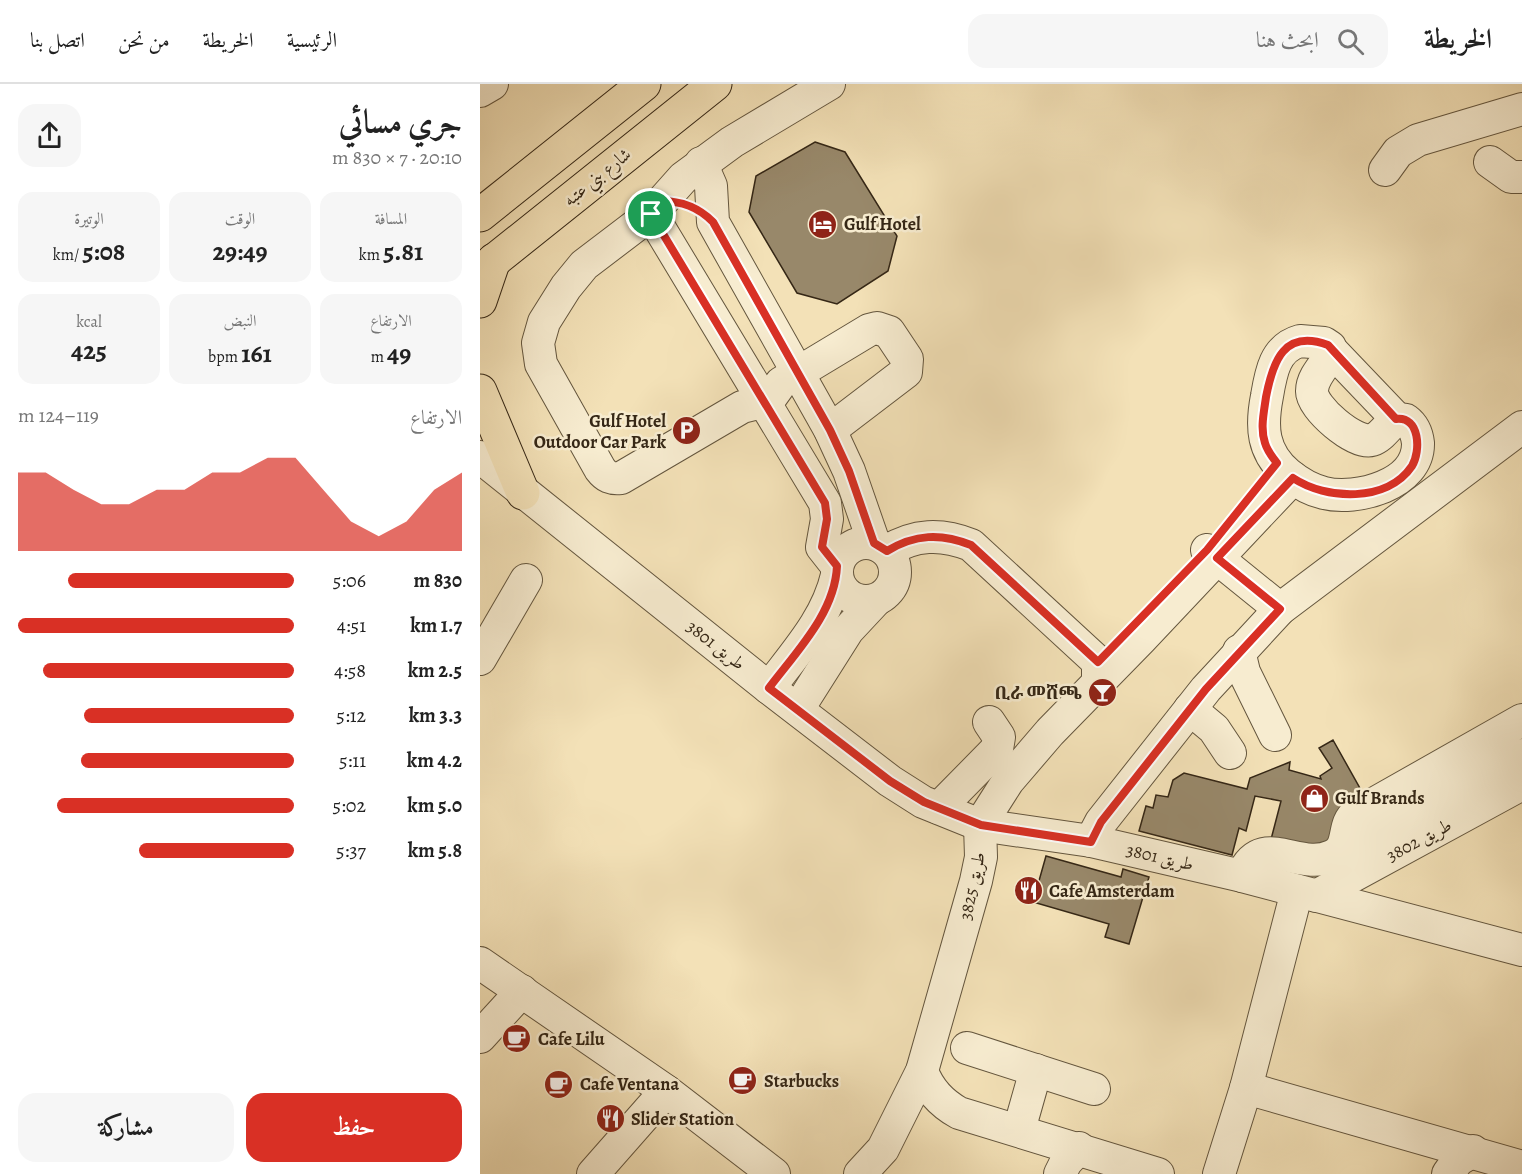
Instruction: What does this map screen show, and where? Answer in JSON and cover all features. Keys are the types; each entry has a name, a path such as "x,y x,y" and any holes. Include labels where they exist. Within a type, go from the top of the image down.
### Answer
{"main road":[{"path":"480,215 644,84"},
{"name":"شارع بني عتبه","path":"487,266 715,84"},
{"path":"480,301 487,266"},
{"path":"480,391 523,493"}],"street":[{"path":"480,91 492,84"},
{"path":"591,125 617,84"},
{"path":"766,404 750,404 742,407 621,478 609,478 600,469 541,364 538,343 544,322 574,276 590,260 656,208 701,163 829,84"},
{"path":"1385,170 1398,152 1418,140 1522,109"},
{"path":"1490,162 1511,177 1522,177"},
{"path":"701,163 711,186 713,222"},
{"path":"656,208 684,203 695,208 713,222 830,430 886,554 891,588 876,600 848,630 798,709"},
{"path":"656,208 766,404 825,503 827,519 823,559 833,593 816,626 769,688"},
{"path":"766,404 775,389 869,330 877,328 890,332 904,353 908,366 902,377 830,430"},
{"path":"1300,341 1324,343 1396,419 1410,423 1417,438 1418,447 1412,465 1394,482 1368,491 1339,495 1315,490 1285,470 1265,443 1263,420 1276,360 1285,347 1300,341"},
{"path":"1332,351 1311,389 1315,403 1320,409 1354,438 1365,442 1376,439 1396,419"},
{"path":"1091,842 1101,822 1190,709 1239,651 1280,609 1522,427"},
{"name":"طريق 3801","path":"480,457 769,688 890,781 960,817 1091,842 1242,876 1522,950"},
{"name":"طريق 3825","path":"860,1174 883,1149 922,1071 976,881 981,857 960,817 1008,781 1045,729 1094,673 1212,554 1285,470"},
{"path":"823,559 840,558 851,546 886,554 914,538 934,545 952,537 971,545 1094,673"},
{"path":"1212,554 1280,609"},
{"path":"823,559 846,594 866,602 876,600"},
{"path":"480,659 526,580"},
{"path":"1239,651 1244,672 1275,735"},
{"path":"1190,709 1214,729 1230,753"},
{"path":"1242,876 1251,860 1263,853 1309,860 1341,846 1361,845 1513,759 1522,720"},
{"path":"960,817 997,749 999,737 988,722"},
{"name":"طريق 3802","path":"1306,893 1513,759"},
{"path":"1219,1174 1306,893"},
{"path":"480,963 666,1091 774,1174"},
{"path":"480,1037 522,992"},
{"path":"967,1048 1094,1089"},
{"path":"1019,1130 1036,1070"},
{"path":"922,1071 932,1091 949,1107 1158,1174"},
{"path":"1246,1088 1473,1151 1522,1167"},
{"path":"593,1174 666,1091"},
{"path":"1060,1174 1066,1162 1079,1148"},
{"path":"1448,1174 1458,1160 1473,1151"}],"building":[{"name":"Gulf Hotel","path":"815,142 845,152 897,236 888,271 837,304 797,293 749,212 756,176"},
{"name":"Gulf Brands","path":"1333,740 1366,799 1326,847 1269,847 1281,801 1255,796 1246,831 1239,828 1232,855 1139,831 1146,806 1153,808 1156,795 1168,797 1173,780 1184,773 1247,789 1250,778 1290,762 1289,770 1321,779 1320,776 1332,768 1319,748"},
{"path":"1046,856 1121,877 1123,869 1149,877 1129,944 1105,937 1109,924 1033,902"}],"place":[{"name":"Gulf Hotel","path":"823,224"},
{"name":"Gulf Hotel Outdoor Car Park","path":"687,431"},
{"name":"ቢራ መሸጫ","path":"1103,693"},
{"name":"Gulf Brands","path":"1314,798"},
{"name":"Cafe Amsterdam","path":"1028,891"},
{"name":"Cafe Lilu","path":"517,1039"},
{"name":"Starbucks","path":"743,1081"},
{"name":"Cafe Ventana","path":"559,1084"},
{"name":"Slider Station","path":"610,1119"}],"route":[{"path":"661,201 673,201 695,208 713,222 830,430 849,471 874,543 887,551 914,538 933,535 952,537 971,545 1098,662 1207,550 1277,463 1265,443 1263,420 1270,377 1276,360 1285,347 1300,341 1328,345 1396,419 1410,423 1417,438 1416,457 1412,465 1394,482 1353,494 1326,494 1303,485 1293,478 1217,558 1280,609 1206,689 1101,822 1091,842 981,825 924,802 890,781 769,688 816,626 833,593 837,566 824,552 821,540 827,511 825,503 651,214 661,201"}]}
